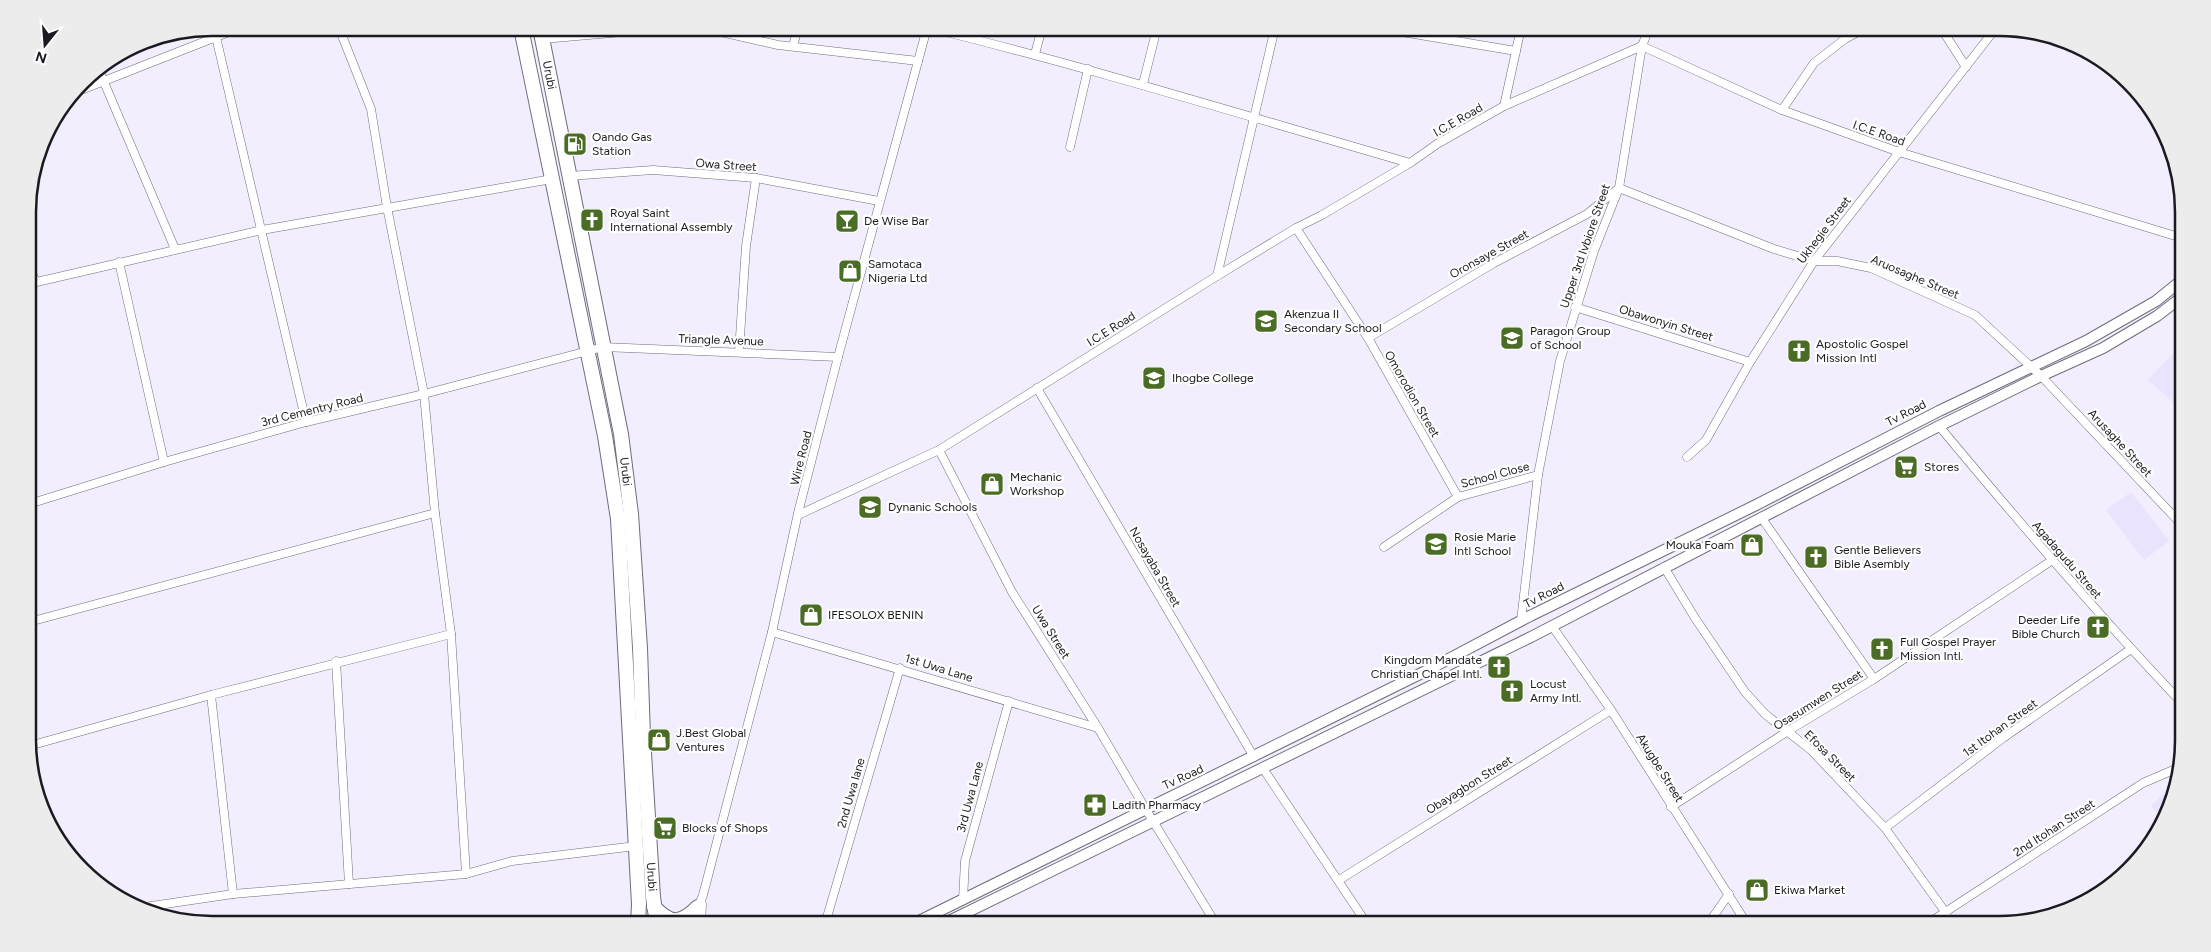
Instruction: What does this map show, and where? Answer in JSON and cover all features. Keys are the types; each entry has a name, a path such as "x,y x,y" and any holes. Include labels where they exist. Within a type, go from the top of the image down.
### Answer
{"highway":[{"name":"Urubi","path":"522,37 605,436 618,519 639,904"},
{"name":"Urubi","path":"543,37 621,434 631,514 655,916"},
{"path":"689,916 700,901"},
{"path":"638,916 639,904"},
{"path":"639,904 642,916"},
{"path":"654,907 664,916"}],"street":[{"path":"1143,84 1155,36"},
{"path":"1217,276 1273,36"},
{"path":"1436,36 1516,51"},
{"path":"1504,106 1519,36"},
{"name":"Upper 3rd Ivbiore Street","path":"1521,621 1538,475 1560,361 1575,307 1594,251 1619,188 1642,46 1646,36"},
{"path":"1782,110 1814,63 1850,36"},
{"path":"1946,36 1966,67"},
{"name":"Ukhegie Street","path":"1687,457 1706,440 1750,362 1814,261 1990,36"},
{"path":"90,86 216,37 306,422"},
{"path":"342,37 371,110 387,207 424,394 435,513 451,634 466,874"},
{"path":"741,37 778,45 918,61"},
{"path":"793,46 796,37"},
{"name":"Wire Road","path":"694,916 700,901 772,632 798,515 838,356 925,37"},
{"path":"964,37 1088,68 1410,163"},
{"path":"1036,54 1040,37"},
{"name":"I.C.E Road","path":"798,515 940,450 1217,276 1504,106 1642,46 1782,110 1899,152 2175,236"},
{"path":"1070,147 1088,68"},
{"path":"102,76 176,249"},
{"name":"Owa Street","path":"569,176 652,170 756,178 879,201"},
{"path":"739,352 746,246 756,178"},
{"path":"37,282 262,230 552,179"},
{"name":"Aruosaghe Street","path":"1619,188 1774,249 1814,261 1837,260 1871,268 1975,315 2041,376"},
{"name":"Oronsaye Street","path":"1368,338 1494,263 1587,214 1619,188"},
{"name":"Omorodion Street","path":"1296,228 1368,338 1458,497"},
{"path":"119,262 164,462"},
{"name":"Tv Road","path":"930,916 1145,808 1254,757 1426,671 1465,649 1662,549 1756,505 1939,411 2086,341 2156,301 2175,286"},
{"name":"Tv Road","path":"960,916 1152,820 1476,664 1939,426 2103,348 2157,316 2175,302"},
{"name":"Obawonyin Street","path":"1575,307 1750,362"},
{"name":"3rd Cementry Road","path":"36,502 164,462 306,422 424,394 603,347"},
{"name":"Triangle Avenue","path":"603,347 838,356"},
{"name":"Arusaghe Street","path":"2041,376 2175,518"},
{"name":"Nosayaba Street","path":"1037,388 1254,757"},
{"name":"Agadagudu Street","path":"1939,426 2051,561 2175,696"},
{"name":"Uwa Street","path":"940,450 1012,592 1098,728 1211,915"},
{"name":"School Close","path":"1384,547 1458,497 1538,475"},
{"path":"36,620 435,513"},
{"path":"1761,517 1874,679"},
{"name":"Osasumwen Street","path":"1672,807 1788,731 1874,679 2051,561"},
{"name":"Efosa Street","path":"1664,567 1694,618 1745,692 1764,714 1811,750 1885,828 1946,913"},
{"name":"Akugbe Street","path":"1552,626 1611,710 1742,915"},
{"name":"1st Uwa Lane","path":"772,632 900,668 1098,728"},
{"path":"36,744 336,661 451,634"},
{"path":"1465,649 1476,664"},
{"name":"1st Itohan Street","path":"1885,828 2002,738 2131,649"},
{"path":"336,661 350,884"},
{"name":"2nd Uwa lane","path":"827,916 900,668"},
{"path":"211,695 233,894"},
{"name":"3rd Uwa Lane","path":"963,900 965,861 1009,701"},
{"name":"Obayagbon Street","path":"1339,880 1611,710"},
{"path":"1262,767 1362,915"},
{"name":"2nd Itohan Street","path":"1942,915 2143,783 2172,771"},
{"path":"155,906 233,894 466,874 512,862 636,846"},
{"path":"1714,915 1729,894"},
{"name":"Wire Road","path":"700,901 701,916"}],"shaded area":[{"path":"2175,351 2175,404 2148,380"},
{"path":"2131,492 2169,541 2144,560 2106,510"},
{"path":"2167,791 2158,814 2151,806"}],"place":[{"name":"Oando Gas Station","path":"575,144"},
{"name":"Royal Saint International Assembly","path":"592,220"},
{"name":"De Wise Bar","path":"847,221"},
{"name":"Samotaca Nigeria Ltd","path":"850,271"},
{"name":"Akenzua II Secondary School","path":"1266,321"},
{"name":"Paragon Group of School","path":"1512,338"},
{"name":"Apostolic Gospel Mission Intl","path":"1799,351"},
{"name":"Ihogbe College","path":"1154,378"},
{"name":"Stores","path":"1906,467"},
{"name":"Mechanic Workshop","path":"992,484"},
{"name":"Dynanic Schools","path":"870,507"},
{"name":"Rosie Marie Intl School","path":"1436,544"},
{"name":"Mouka Foam","path":"1752,545"},
{"name":"Gentle Believers Bible Asembly","path":"1816,557"},
{"name":"IFESOLOX BENIN","path":"811,615"},
{"name":"Deeder Life Bible Church","path":"2098,627"},
{"name":"Full Gospel Prayer Mission Intl.","path":"1882,649"},
{"name":"Kingdom Mandate Christian Chapel Intl.","path":"1499,667"},
{"name":"Locust Army Intl.","path":"1512,691"},
{"name":"J.Best Global Ventures","path":"659,740"},
{"name":"Ladith Pharmacy","path":"1095,805"},
{"name":"Blocks of Shops","path":"665,828"},
{"name":"Ekiwa Market","path":"1757,890"}]}
